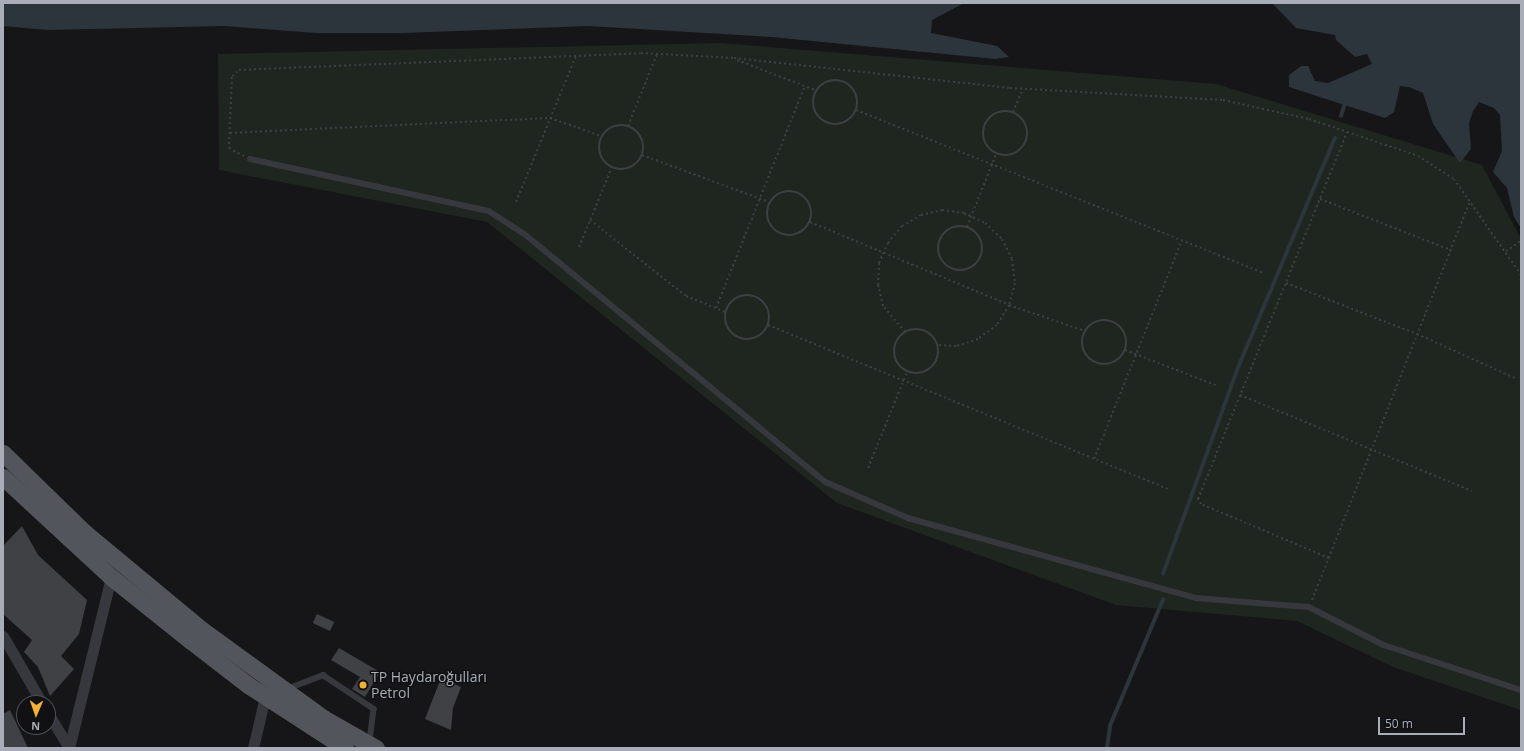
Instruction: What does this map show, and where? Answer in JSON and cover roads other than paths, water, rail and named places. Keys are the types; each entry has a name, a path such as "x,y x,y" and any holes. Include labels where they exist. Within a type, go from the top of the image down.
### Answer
{"main road":[{"path":"3,453 84,532 201,629 283,690 373,746"},
{"path":"3,477 111,577 265,697 344,748"}],"street":[{"path":"69,748 111,577"},
{"path":"3,636 37,695"},
{"path":"253,748 265,697"},
{"path":"56,726 69,748"}],"lane":[{"path":"250,159 489,211 526,235 826,482 908,518 1196,598 1309,607 1384,645 1521,690"},
{"path":"283,690 323,675 374,709 373,746"}],"waterway":[{"path":"1341,116 1346,100"},
{"path":"1163,574 1240,363 1335,138"},
{"path":"1107,748 1110,726 1163,600"}],"place":[{"name":"TP Haydaroğulları Petrol","path":"363,685"}]}
